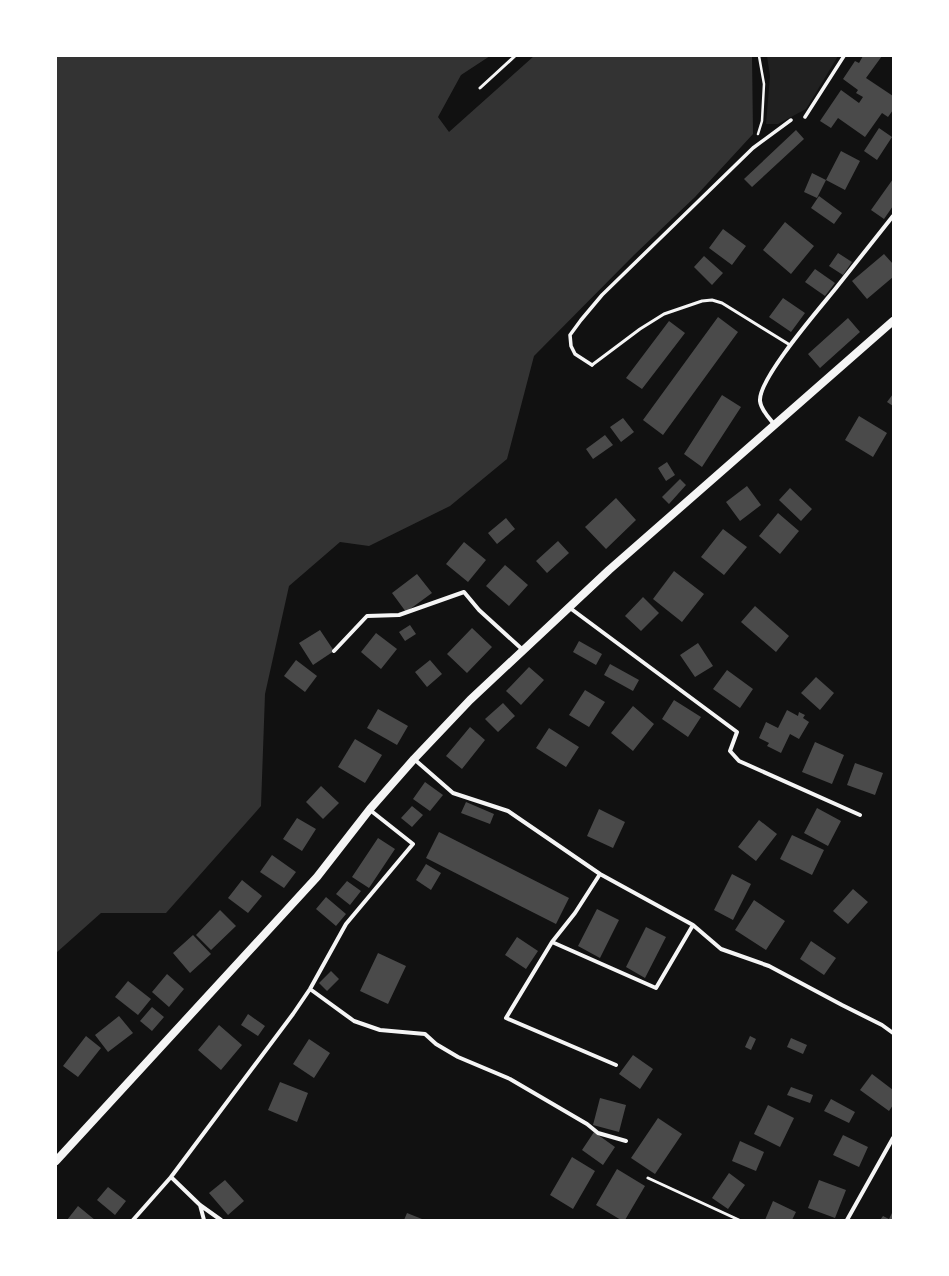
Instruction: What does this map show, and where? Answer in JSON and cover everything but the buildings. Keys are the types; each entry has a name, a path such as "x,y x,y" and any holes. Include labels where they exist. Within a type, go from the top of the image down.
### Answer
{"main road":[{"path":"56,1161 317,877 370,809 414,759 470,700 609,570 893,321"}],"street":[{"path":"805,117 844,56"},
{"path":"592,365 575,354 571,346 570,335 581,320 602,295 753,148 791,120"},
{"path":"774,424 762,410 760,401 762,389 790,345 893,216"},
{"path":"334,651 366,616 399,615 464,592 479,610 523,650"},
{"path":"570,608 737,732 730,751 739,760 860,815"},
{"path":"414,759 453,793 508,812 600,874 693,925 721,949 769,966 893,1032"},
{"path":"133,1220 171,1177 293,1014 310,989 346,924 413,844 370,809"},
{"path":"600,874 575,914 552,942 506,1018 616,1065"},
{"path":"552,942 656,988 693,925"},
{"path":"310,989 354,1021 380,1030 425,1034 436,1044 458,1057 510,1079 587,1124 598,1134 626,1141"},
{"path":"847,1220 893,1138"},
{"path":"171,1177 200,1205 221,1220"},
{"path":"200,1205 204,1220"}],"lane":[{"path":"480,88 515,56"},
{"path":"592,365 640,329 664,314 702,301 712,300 722,303 790,345"},
{"path":"648,1178 701,1204 739,1220"}],"path":[{"path":"753,148 762,121 763,107 764,84 759,56"}],"shaded area":[{"path":"56,56 490,56 461,75 438,117 449,132 534,56 752,56 753,134 695,197 634,255 534,356 507,459 450,506 369,546 340,542 289,586 265,694 261,806 166,913 101,913 56,953"},
{"path":"767,56 838,56 806,109 778,124 766,124 770,76"}]}
